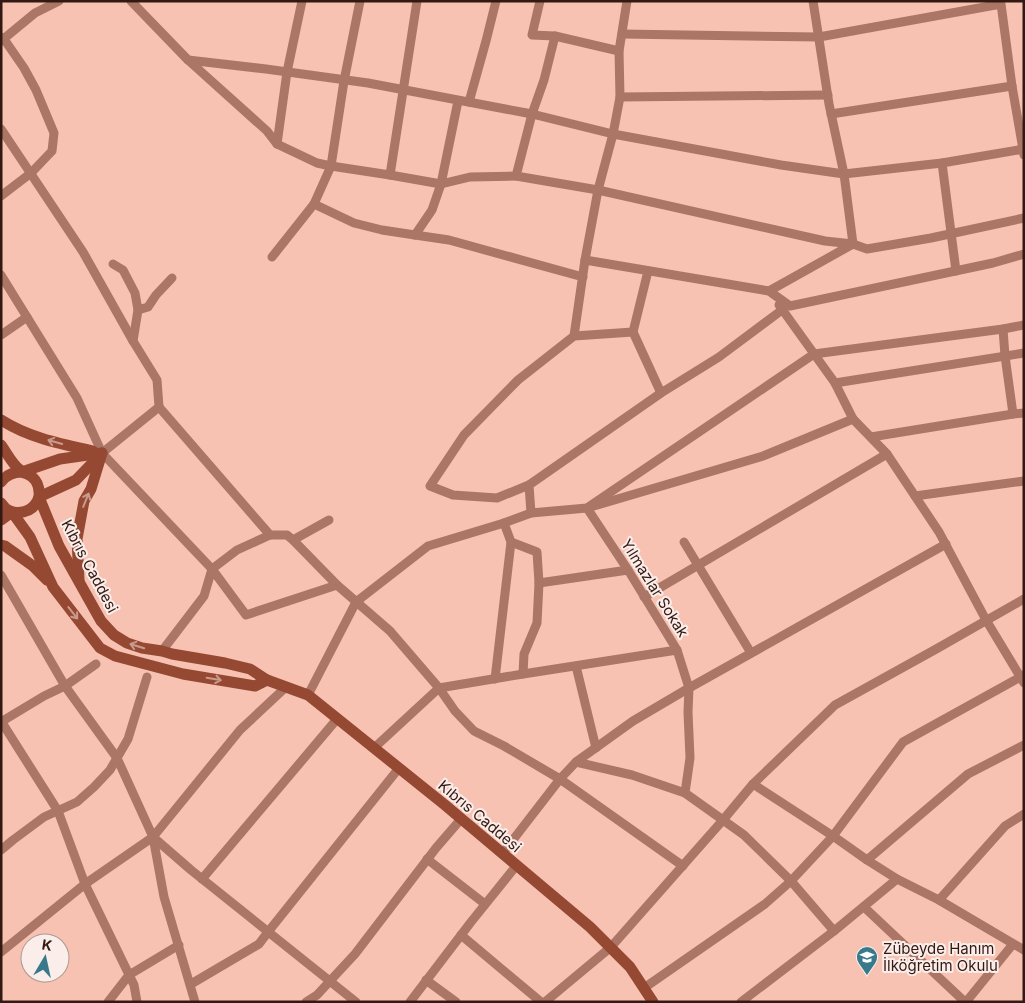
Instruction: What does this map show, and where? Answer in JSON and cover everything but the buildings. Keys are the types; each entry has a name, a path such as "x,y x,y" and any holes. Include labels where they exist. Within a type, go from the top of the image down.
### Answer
{"main road":[{"path":"1,420 18,431 39,438 102,453"},
{"path":"1,445 22,472"},
{"path":"1,482 9,474 22,472 60,459 102,453"},
{"path":"1,520 12,512 26,512 37,503 39,497 76,480 102,453"},
{"path":"79,582 77,539 84,501 91,489 102,453"},
{"name":"Kıbrıs Caddesi","path":"22,472 34,478 38,483 39,497 59,546 101,621 114,635 127,643 142,648 250,669 267,680 308,695 590,926 630,967 653,1002"},
{"name":"Kıbrıs Caddesi","path":"1,503 12,512 30,537 53,587 100,648 115,656 183,674 255,686 267,680"},
{"path":"1,545 33,566 53,587"}],"street":[{"path":"1,196 31,173 52,151 54,134 36,90 24,68 2,39 35,14 59,1"},
{"path":"131,1 188,60 267,131 277,144 317,163 441,184 470,177 516,176 598,190 825,242 853,244 867,249 951,234 1024,218"},
{"path":"277,144 287,72 302,1"},
{"path":"272,257 314,204 331,166 344,81 360,1"},
{"path":"390,175 417,1"},
{"path":"469,102 496,1"},
{"path":"540,1 532,35 555,36 619,51"},
{"path":"574,336 598,190 613,134 620,97 619,51 627,1"},
{"path":"814,1 831,114 844,174 853,244"},
{"path":"188,60 368,83 532,114 613,134 781,165 844,174 1023,151 1001,3 819,37 622,34"},
{"path":"516,176 555,36"},
{"path":"831,114 1012,86"},
{"path":"620,97 828,95"},
{"path":"415,235 432,210 441,184 458,101"},
{"path":"1,128 83,252 133,341 158,380 159,407 270,535"},
{"path":"942,162 956,271"},
{"path":"314,204 354,223 382,230 449,240 583,276"},
{"path":"769,291 853,244"},
{"path":"585,260 769,291 790,306 993,263 1024,254"},
{"path":"113,264 123,270 135,293 138,310 133,341"},
{"path":"648,271 633,332 661,393"},
{"path":"1,275 78,398 102,453 212,570 246,615 336,585"},
{"path":"138,310 148,307 156,294 172,278"},
{"path":"644,988 765,904 791,881 834,836 903,742 1022,678 986,620 946,544 887,454 853,419 836,383 769,291"},
{"path":"633,332 574,336 518,380 464,434 430,486 453,495 497,498 529,485 661,393 719,357 782,310"},
{"path":"1,335 28,317"},
{"path":"587,508 814,354 1024,325"},
{"path":"1003,329 1013,414"},
{"path":"836,383 1024,352"},
{"path":"102,453 159,407"},
{"path":"871,438 1024,412"},
{"path":"308,695 356,602 428,546 531,513 587,508 763,456 853,419"},
{"path":"644,596 887,454"},
{"path":"914,496 1024,481"},
{"path":"529,485 531,513"},
{"name":"Yılmazlar Sokak","path":"440,688 677,650 587,508"},
{"path":"293,540 329,520"},
{"path":"495,679 511,542 504,523"},
{"path":"162,651 204,596 212,570 237,550 270,535 287,535 336,585 390,631 440,688 455,710 474,731 504,746 560,779 682,866"},
{"path":"511,542 537,552 539,584 537,623 524,654 523,674"},
{"path":"684,542 751,653"},
{"path":"502,854 560,779 576,762 632,721 946,544"},
{"path":"539,584 628,570"},
{"path":"1,575 65,686 117,758 153,837 164,897 195,1002"},
{"path":"461,935 543,1002 611,946 753,784 835,705 1024,599"},
{"path":"677,650 689,688 690,758 685,793"},
{"path":"96,664 65,686 1,721 58,811 85,884 134,985 137,1002"},
{"path":"576,666 596,748"},
{"path":"1,850 44,818 77,802 110,770 128,739 147,677"},
{"path":"1,952 85,884 153,837 240,730 286,686"},
{"path":"374,748 440,688"},
{"path":"202,879 338,719"},
{"path":"867,860 968,774 1024,746"},
{"path":"576,762 632,775 685,793 744,835 791,881 834,931"},
{"path":"191,984 259,944 399,768"},
{"path":"753,784 834,836 867,860 1024,950"},
{"path":"939,900 1005,826 1024,814"},
{"path":"306,1002 317,995 355,954 427,859 461,819"},
{"path":"153,837 202,879 356,1002"},
{"path":"427,859 485,904"},
{"path":"410,1002 516,866"},
{"path":"740,1002 834,931 897,878"},
{"path":"864,907 966,1002 1013,944"},
{"path":"108,1002 129,975 179,945"},
{"path":"426,980 456,1002"}],"place":[{"name":"Zübeyde Hanım İlköğretim Okulu","path":"867,976"}]}
